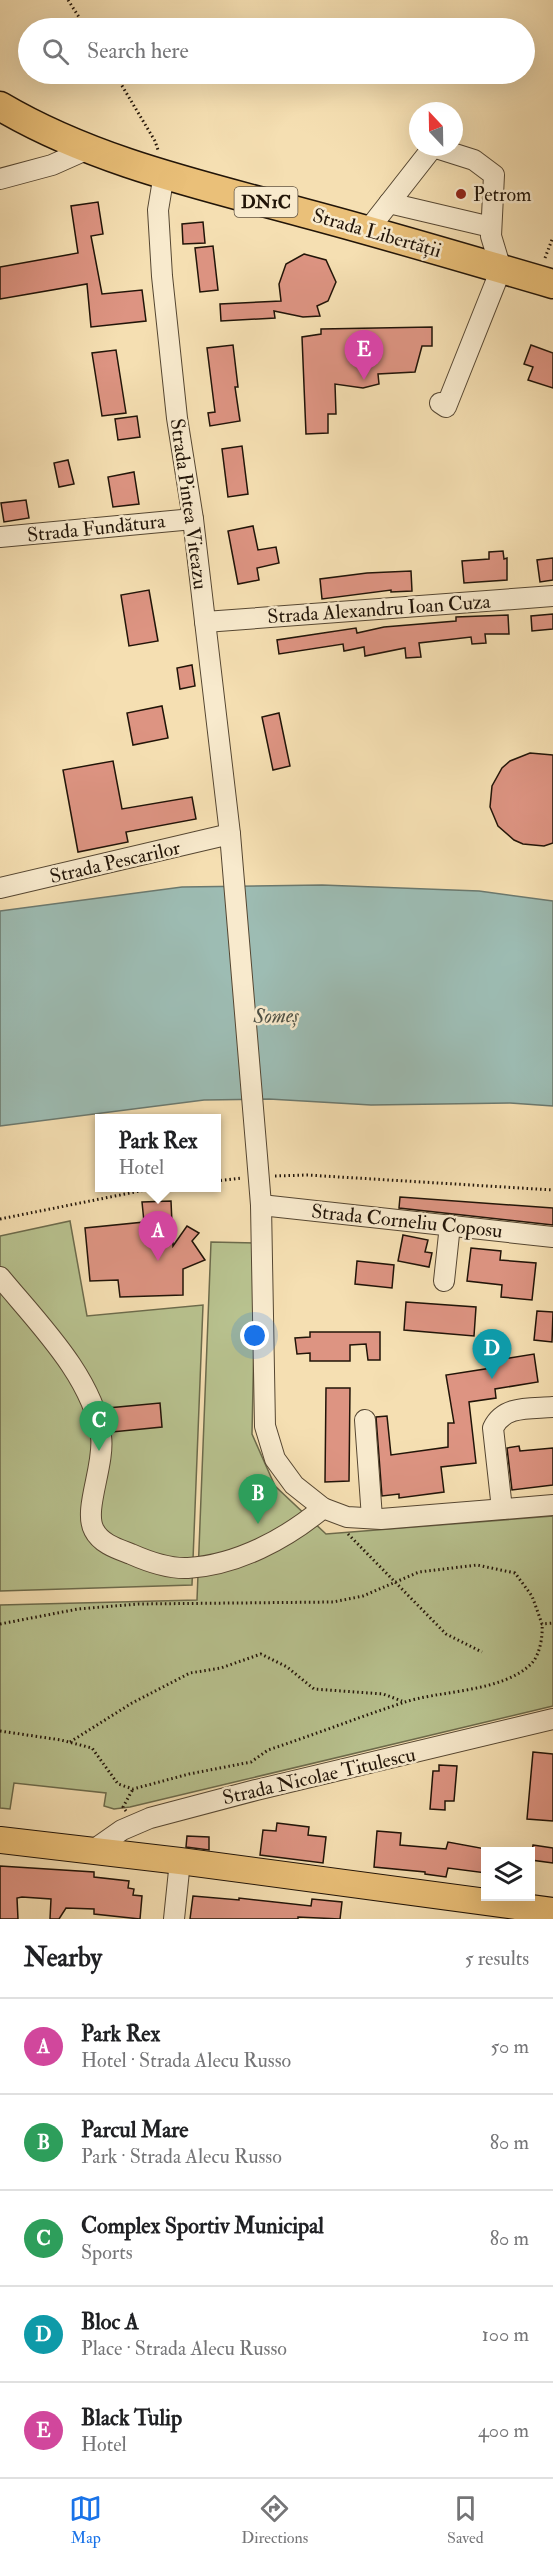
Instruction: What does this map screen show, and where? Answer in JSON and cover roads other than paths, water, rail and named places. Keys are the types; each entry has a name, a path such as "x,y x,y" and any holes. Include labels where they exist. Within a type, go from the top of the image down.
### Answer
{"highway":[{"name":"Strada Libertății","path":"0,106 88,149 164,174 553,284"}],"main road":[{"path":"0,1840 180,1861 553,1911"}],"street":[{"path":"368,230 433,147 474,160 494,175 491,237 501,270 477,317 443,405"},
{"path":"0,179 52,165 88,149"},
{"name":"Strada Pintea Viteazu","path":"164,174 158,210 162,276 177,418 206,622 231,843 261,1205 265,1426 275,1459 294,1485 327,1509"},
{"path":"389,203 492,227"},
{"name":"Strada Fundătura","path":"0,537 192,519"},
{"name":"Strada Alexandru Ioan Cuza","path":"206,622 553,596"},
{"name":"Strada Pescarilor","path":"0,888 231,843"},
{"name":"Strada Corneliu Coposu","path":"261,1205 553,1238"},
{"path":"444,1281 450,1225"},
{"path":"0,1277 72,1366 96,1414 101,1436 102,1461 90,1518 94,1530 102,1540 142,1559 161,1565 187,1568 215,1563 247,1554 297,1529 327,1509 346,1517 372,1518 553,1504"},
{"path":"502,1509 493,1428 498,1416 510,1410 553,1407"},
{"path":"365,1420 372,1518"},
{"name":"Strada Nicolae Titulescu","path":"92,1851 122,1830 150,1818 256,1790 553,1719"},
{"path":"174,1919 180,1861"}],"water":[{"name":"Someș","path":"322,885 479,891 553,901 553,1106 510,1103 371,1105 269,1099 204,1100 0,1126 0,911 182,887"}],"place":[{"name":"Petrom","path":"461,194"},
{"name":"Black Tulip","path":"364,380"},
{"name":"Park Rex","path":"158,1261"},
{"name":"Bloc A","path":"492,1379"},
{"name":"Complex Sportiv Municipal","path":"99,1451"},
{"name":"Parcul Mare","path":"258,1524"}]}
